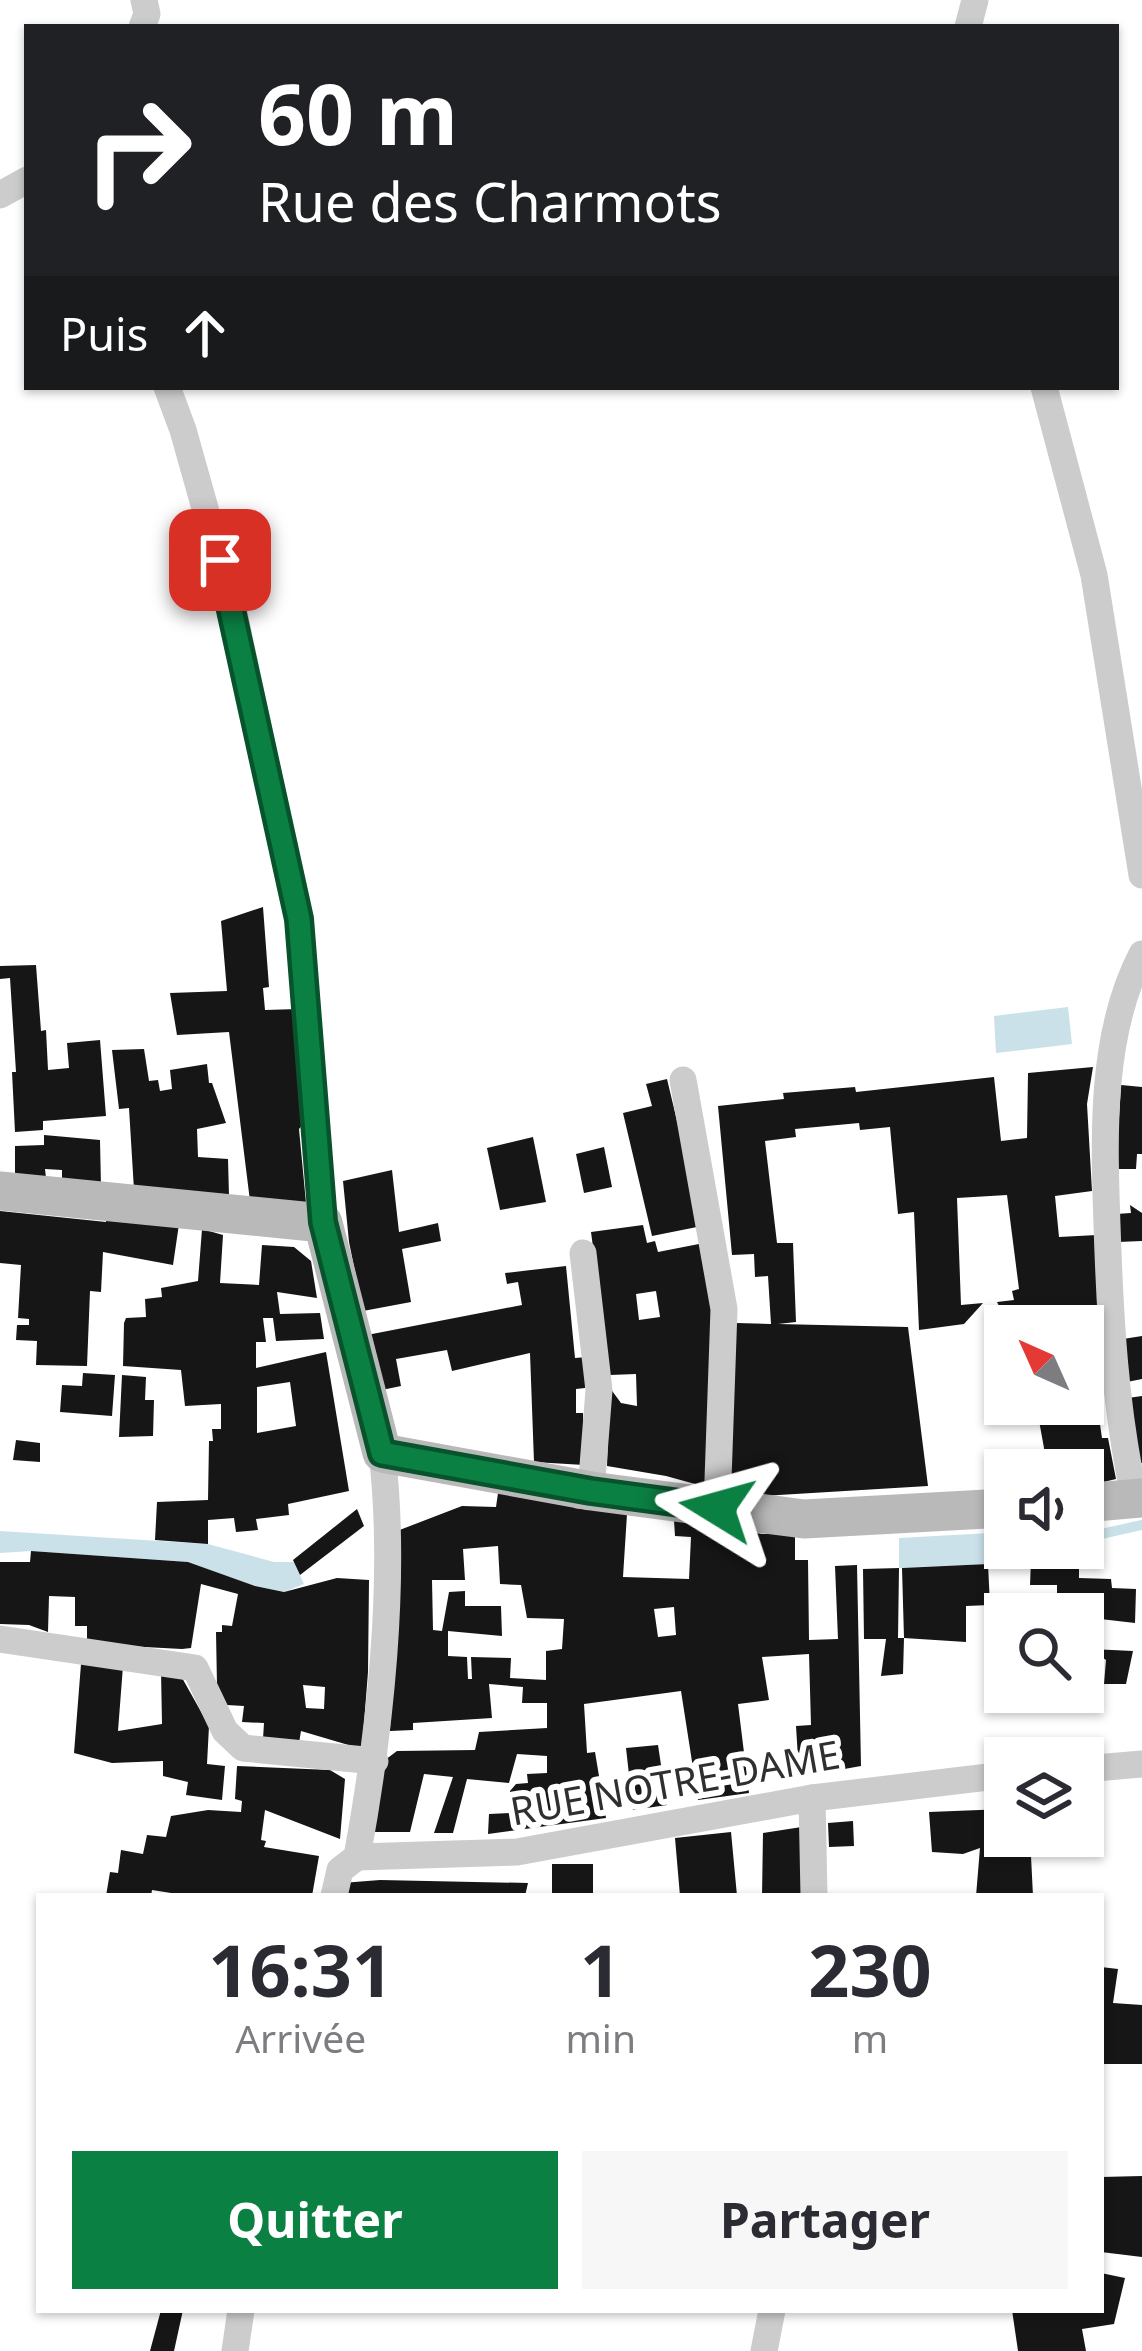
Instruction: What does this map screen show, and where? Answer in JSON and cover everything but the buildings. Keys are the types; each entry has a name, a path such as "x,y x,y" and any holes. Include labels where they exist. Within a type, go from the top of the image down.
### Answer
{"main road":[{"path":"0,1191 323,1222 382,1453 591,1491 804,1520 984,1509"},
{"path":"1104,1502 1139,1499"}],"street":[{"path":"168,390 232,604 299,919 323,1222"},
{"path":"1045,390 1094,574 1142,875"},
{"path":"1139,1499 1118,1410 1111,1341 1104,1135 1112,1061 1132,973 1142,954"},
{"path":"683,1080 724,1309 717,1508"},
{"path":"583,1253 599,1390 591,1491"},
{"path":"335,1893 340,1870 358,1857 375,1761 389,1515 382,1453"},
{"path":"0,1639 195,1667 225,1731 243,1748 375,1761"},
{"path":"1104,1767 1142,1764"},
{"name":"RUE NOTRE-DAME","path":"358,1857 517,1852 812,1798 984,1777"},
{"path":"812,1798 814,1893"},
{"path":"236,2351 241,2313"},
{"path":"764,2351 771,2313"}],"water":[{"path":"1068,1007 1072,1044 996,1053 994,1016"},
{"path":"0,1531 208,1544 274,1562 294,1562 304,1584 284,1592 188,1562 0,1553"},
{"path":"984,1533 984,1564 899,1568 899,1538"}],"waterway":[{"path":"1104,1533 1142,1525"},
{"path":"980,1546 984,1546"}],"route":[{"path":"220,560 299,919 323,1222 382,1453 591,1491 717,1508"}]}
